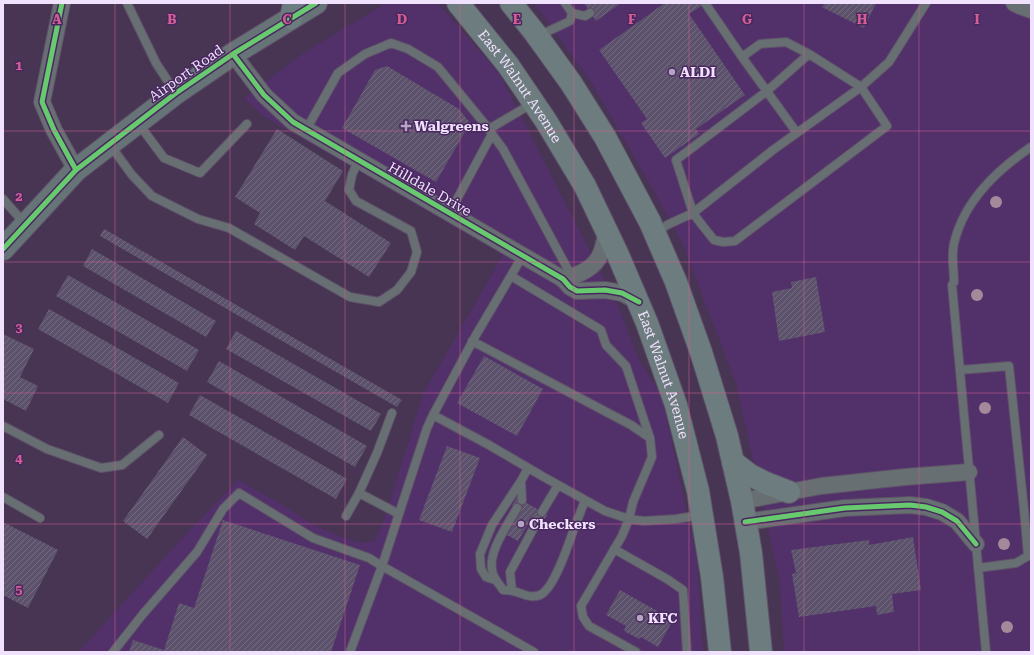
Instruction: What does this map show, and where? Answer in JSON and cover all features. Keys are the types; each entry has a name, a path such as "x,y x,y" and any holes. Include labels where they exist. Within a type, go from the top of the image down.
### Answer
{"main road":[{"name":"Airport Road","path":"3,249 76,170 176,93 293,10 316,3"},
{"name":"East Walnut Avenue","path":"458,3 508,65 546,121 585,186 639,302 676,405 698,491 712,577 720,652"},
{"path":"511,3 571,83 605,137 650,222 676,282 701,352 727,436 733,462 751,553 761,652"},
{"path":"733,462 750,475 789,492"}],"street":[{"path":"62,3 42,102 54,130 76,170"},
{"path":"1014,3 1031,10"},
{"name":"Hilldale Drive","path":"233,54 264,95 292,122 522,257 567,278 570,287 577,291 606,290 622,293 639,302"},
{"path":"567,278 583,272 596,263 601,253 607,231"},
{"path":"743,512 789,492 821,486 969,472"},
{"path":"743,512 910,505 926,507 942,512 957,521 976,544"}],"lane":[{"path":"127,3 156,63 176,93"},
{"path":"565,3 572,13 585,16 590,13"},
{"path":"705,3 797,133"},
{"path":"655,234 667,225 693,213 773,150 861,87 889,62 926,3"},
{"path":"537,36 570,21 572,13"},
{"path":"742,57 760,44 786,42 809,54 861,87 887,126 735,241 722,242 714,240 693,213 676,160 767,91 809,54"},
{"path":"306,130 338,73 365,54 391,43 408,49 438,67 503,149 567,278"},
{"path":"449,214 490,132 534,103"},
{"path":"138,122 164,158 200,173 247,124"},
{"path":"109,145 132,175 152,196 198,219 229,228 350,297 378,302 398,290 411,272 417,252 412,231 356,202 349,190 352,175 358,161"},
{"path":"986,652 952,285 954,282 953,251 957,233 966,212 983,187 1031,147"},
{"path":"3,198 26,224"},
{"path":"350,652 382,566 427,428 472,341 522,257"},
{"path":"511,276 601,330 606,345 626,366 650,438 652,457 633,502 622,536 581,606 583,617 589,626 636,652"},
{"path":"472,341 631,424 650,438"},
{"path":"960,370 1009,366 1029,556 1016,563 978,568"},
{"path":"346,516 378,453 392,413"},
{"path":"433,415 489,444 528,468 605,511 628,519 644,521 676,519 702,515"},
{"path":"3,426 47,449 101,468 122,465 158,435"},
{"path":"495,580 486,577 481,569 480,554 492,525 528,468"},
{"path":"521,481 522,500"},
{"path":"542,512 558,485"},
{"path":"113,652 143,614 198,552 223,509 239,493 313,538 369,558 534,652"},
{"path":"359,493 399,514"},
{"path":"3,497 40,518"},
{"path":"517,508 494,549 491,563 495,580 503,590 512,590 531,597 539,595 546,590 555,576 585,500"},
{"path":"512,590 510,572 538,520"},
{"path":"614,549 667,579 683,590 687,652"}],"shaded area":[{"path":"386,3 438,3 500,75 620,310 639,360 662,397 697,560 703,652 78,652 238,480 283,505 312,524 350,540 361,543 374,541 383,524 423,394 503,255 263,116 244,98 302,54"},
{"path":"534,3 1031,3 1031,652 784,652 780,583 736,384 683,245 591,82"}],"building":[{"path":"584,3 621,3 596,21"},
{"name":"ALDI","path":"665,3 701,3 703,5 689,14 745,95 696,129 699,134 665,158 641,123 647,119 599,50"},
{"path":"825,3 876,3 864,28 822,7"},
{"name":"Walgreens","path":"387,66 459,109 470,123 436,182 342,128 375,70"},
{"path":"277,129 343,171 325,201 391,243 369,277 304,236 295,250 254,224 260,213 235,197"},
{"path":"104,229 402,400 397,407 100,236"},
{"path":"92,249 216,321 206,337 83,266"},
{"path":"68,275 199,350 187,371 56,296"},
{"path":"816,277 825,332 779,341 772,292 792,288 791,282"},
{"path":"49,309 179,383 168,403 38,329"},
{"path":"236,331 381,414 371,431 226,349"},
{"path":"3,334 34,349 20,377 38,386 26,411 3,399"},
{"path":"484,356 543,389 517,436 457,403"},
{"path":"219,361 367,446 355,467 207,382"},
{"path":"200,395 347,479 336,499 189,415"},
{"path":"183,437 207,455 147,539 123,521"},
{"path":"447,446 480,458 452,532 419,520"},
{"path":"517,497 547,515 542,522 532,517 518,541 507,535 521,511 512,505"},
{"path":"223,520 360,565 331,652 129,652 133,640 164,650 179,603 194,608"},
{"path":"3,522 58,550 28,608 3,595"},
{"path":"913,537 921,590 892,594 894,612 877,615 876,606 799,617 792,574 796,573 791,550 869,540 869,545"},
{"name":"KFC","path":"620,590 673,620 658,647 641,637 639,639 624,631 626,626 606,615"}],"cycle path":[{"path":"62,3 42,102 54,130 76,170"},
{"path":"3,249 76,170 176,93 233,54 316,3"},
{"path":"233,54 264,95 293,122 563,279 570,287 577,291 605,290 622,293 639,302"},
{"path":"745,522 845,508 910,505 926,507 942,512 957,521 976,544"}],"place":[{"name":"ALDI","path":"672,72"},
{"name":"Walgreens","path":"406,126"},
{"name":"Checkers","path":"521,524"},
{"name":"KFC","path":"640,618"}]}
